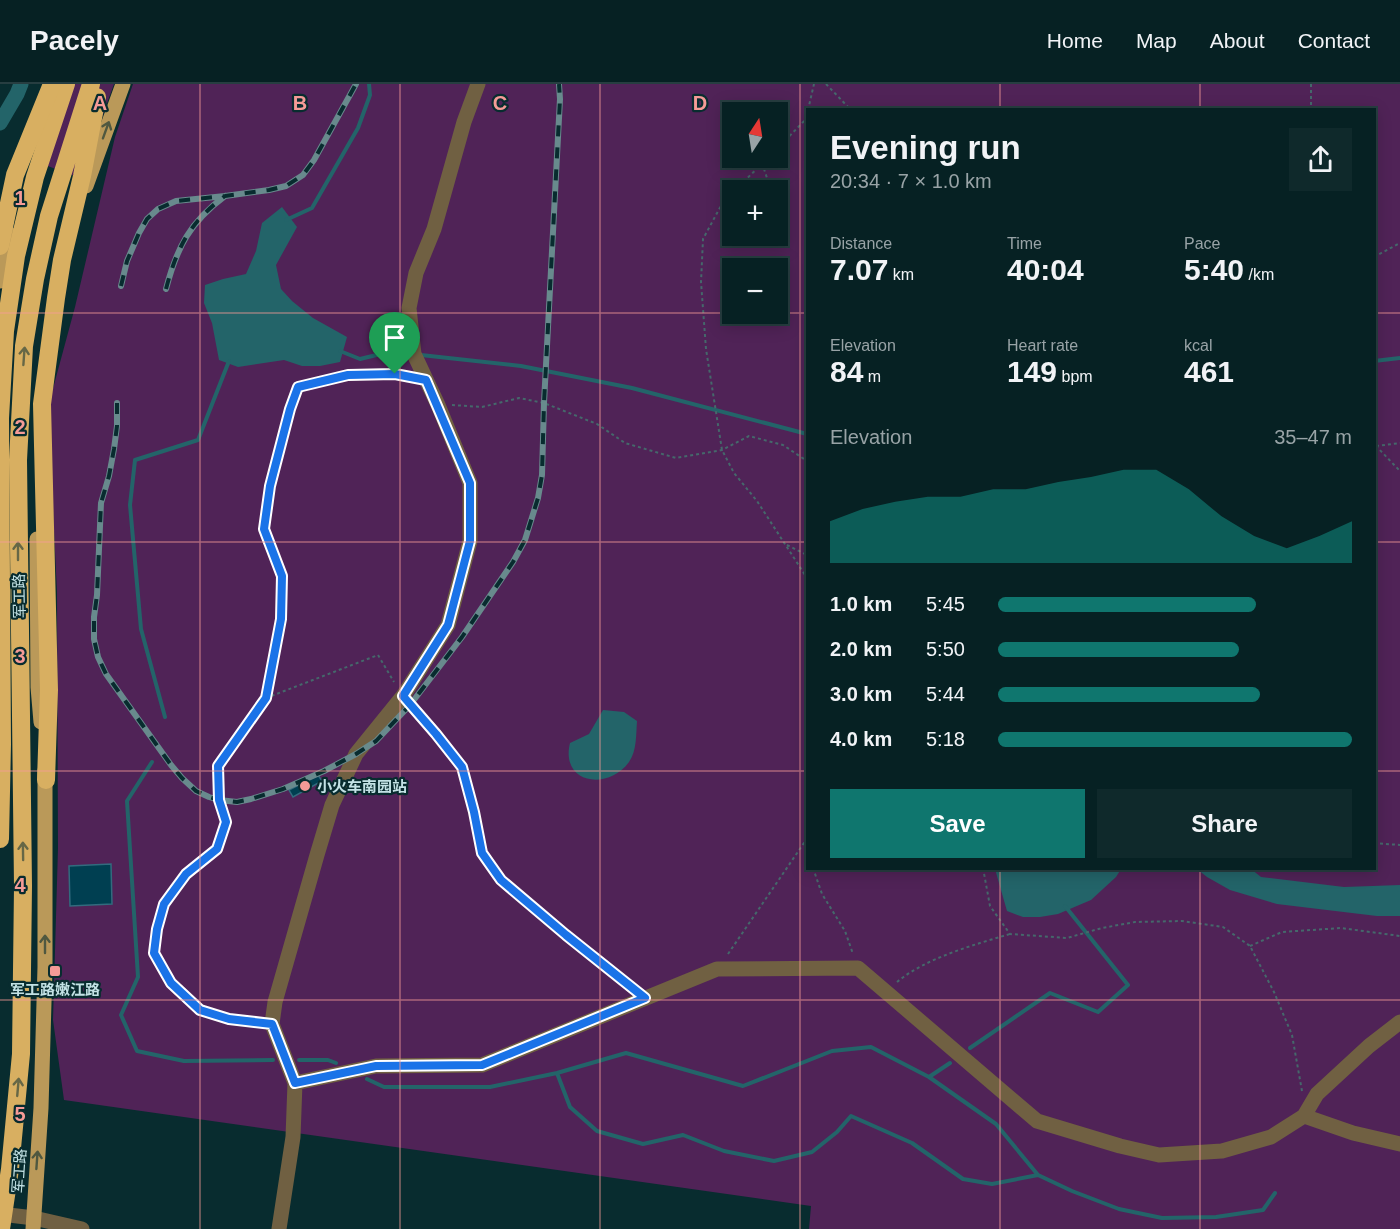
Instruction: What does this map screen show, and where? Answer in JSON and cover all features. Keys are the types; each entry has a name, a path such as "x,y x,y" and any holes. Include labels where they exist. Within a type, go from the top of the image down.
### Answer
{"highway":[{"path":"0,246 15,175 52,84"},
{"path":"0,839 2,744 0,418 5,331 16,256 35,177 66,84"},
{"path":"2,1229 21,1054 23,886 18,460 24,346 35,279 49,216 91,84"},
{"path":"46,780 49,690 42,405 62,260 82,176 99,84"}],"main road":[{"path":"0,281 27,158 52,84"},
{"name":"军工路","path":"33,1224 41,1108 45,967 46,780 38,687 35,408 42,348 63,251 123,84"}],"street":[{"path":"279,1229 293,1137 295,1083 272,1024 275,1002 332,805 356,754 403,696 448,625 470,541 470,483 414,354 409,308 416,273 434,229 464,122 478,84"},
{"path":"295,1083 376,1066 482,1065 717,969 858,968 1037,1121 1120,1146 1159,1155 1222,1151 1270,1137 1304,1116 1317,1094 1368,1046 1400,1022"},
{"path":"1304,1116 1353,1133 1400,1144"},
{"path":"0,1214 33,1224 82,1229"}],"path":[{"path":"808,108 814,84"},
{"path":"826,84 849,108"},
{"path":"1311,84 1311,108"},
{"path":"788,138 806,119"},
{"path":"745,180 757,168"},
{"path":"722,204 704,239 701,282 706,350 722,450 734,473 757,501 806,577"},
{"path":"1376,255 1400,243"},
{"path":"272,1024 229,1019 200,1010 171,983 154,953 157,929 164,904 186,874 217,849 226,822 219,800 218,766 266,698 281,619 282,576 264,529 270,486 298,387 348,375 395,374 426,380"},
{"path":"438,405 482,407 519,398 554,406 597,424 625,443 676,458 722,450 750,436 783,445 806,460"},
{"path":"1376,446 1400,443"},
{"path":"1376,446 1400,471"},
{"path":"784,544 806,555"},
{"path":"266,698 378,655 403,696 462,767 482,853 501,880 645,998"},
{"path":"717,969 806,843"},
{"path":"1376,843 1400,845"},
{"path":"814,870 822,894 845,931 858,968"},
{"path":"983,870 990,906 1010,934"},
{"path":"885,991 909,972 947,955 1010,934 1067,938 1135,922 1182,921 1223,927 1250,946 1274,992 1292,1035 1301,1083 1304,1116"},
{"path":"1250,946 1282,932 1341,928 1400,936"}],"shaded area":[{"path":"71,84 114,84 80,178 45,165"},
{"path":"133,84 1400,84 1400,1229 809,1229 811,1206 64,1100 53,1020 58,848 57,592 48,407 75,307 115,137"}],"water":[{"path":"282,207 297,227 276,265 281,289 313,318 347,337 340,362 320,366 302,366 284,360 238,367 219,360 212,323 204,303 205,285 246,274 256,251 262,223"},
{"path":"603,710 624,712 637,721 635,748 632,758 620,771 598,780 588,779 579,775 572,767 569,757 570,743 589,734"},
{"path":"996,870 1120,870 1091,900 1058,914 1023,917 1007,911"},
{"path":"1198,870 1252,870 1261,877 1344,887 1400,885 1400,916 1377,916 1277,904 1230,890"}],"building":[{"name":"小火车南园站","path":"318,775 322,781 293,797 289,790"},
{"path":"111,864 112,904 70,906 69,866"}],"waterway":[{"path":"0,123 21,84"},
{"path":"286,220 312,208 358,128 370,95 369,84"},
{"path":"340,351 360,359 389,352 410,354"},
{"path":"421,355 521,366 632,388 806,434"},
{"path":"1376,361 1400,358"},
{"path":"165,717 141,629 130,505 135,460 198,440 229,361"},
{"path":"152,762 127,801 138,977 121,1015 137,1051 184,1061 273,1060"},
{"path":"970,1048 1050,993 1098,1012 1128,985 1065,906"},
{"path":"367,1079 384,1087 490,1087 557,1073 626,1053 743,1086 832,1051 871,1047 929,1077 950,1063"},
{"path":"299,1060 328,1060 336,1063"},
{"path":"557,1073 570,1107 597,1131 643,1144 683,1135 724,1151 774,1161 812,1152 837,1132 851,1116 912,1143 963,1179 992,1184 1038,1175 1119,1209 1162,1218 1216,1217 1263,1210 1275,1193"},
{"path":"929,1077 996,1124 1038,1175"}],"railway":[{"path":"121,286 127,261 139,233 147,219 158,209 176,201 269,190 286,186 303,175 314,160 356,84"},
{"path":"117,403 114,449 101,503 94,639 98,657 106,674 171,765 196,791 219,800 237,802 283,789 324,771 376,741 410,705 462,637 513,562 525,540 538,498 542,475 559,84"},
{"path":"166,289 175,260 186,236 225,196"}],"place":[{"name":"小火车南园站","path":"305,786"},
{"name":"军工路嫩江路","path":"55,971"}],"route":[{"path":"395,374 426,380 470,483 470,541 448,625 403,696 462,767 482,853 501,880 645,998 482,1065 376,1066 295,1083 272,1024 229,1019 200,1010 171,983 154,953 157,929 164,904 186,874 217,849 226,822 219,800 218,766 266,698 281,619 282,576 264,529 270,486 298,387 348,375 395,374"}]}
